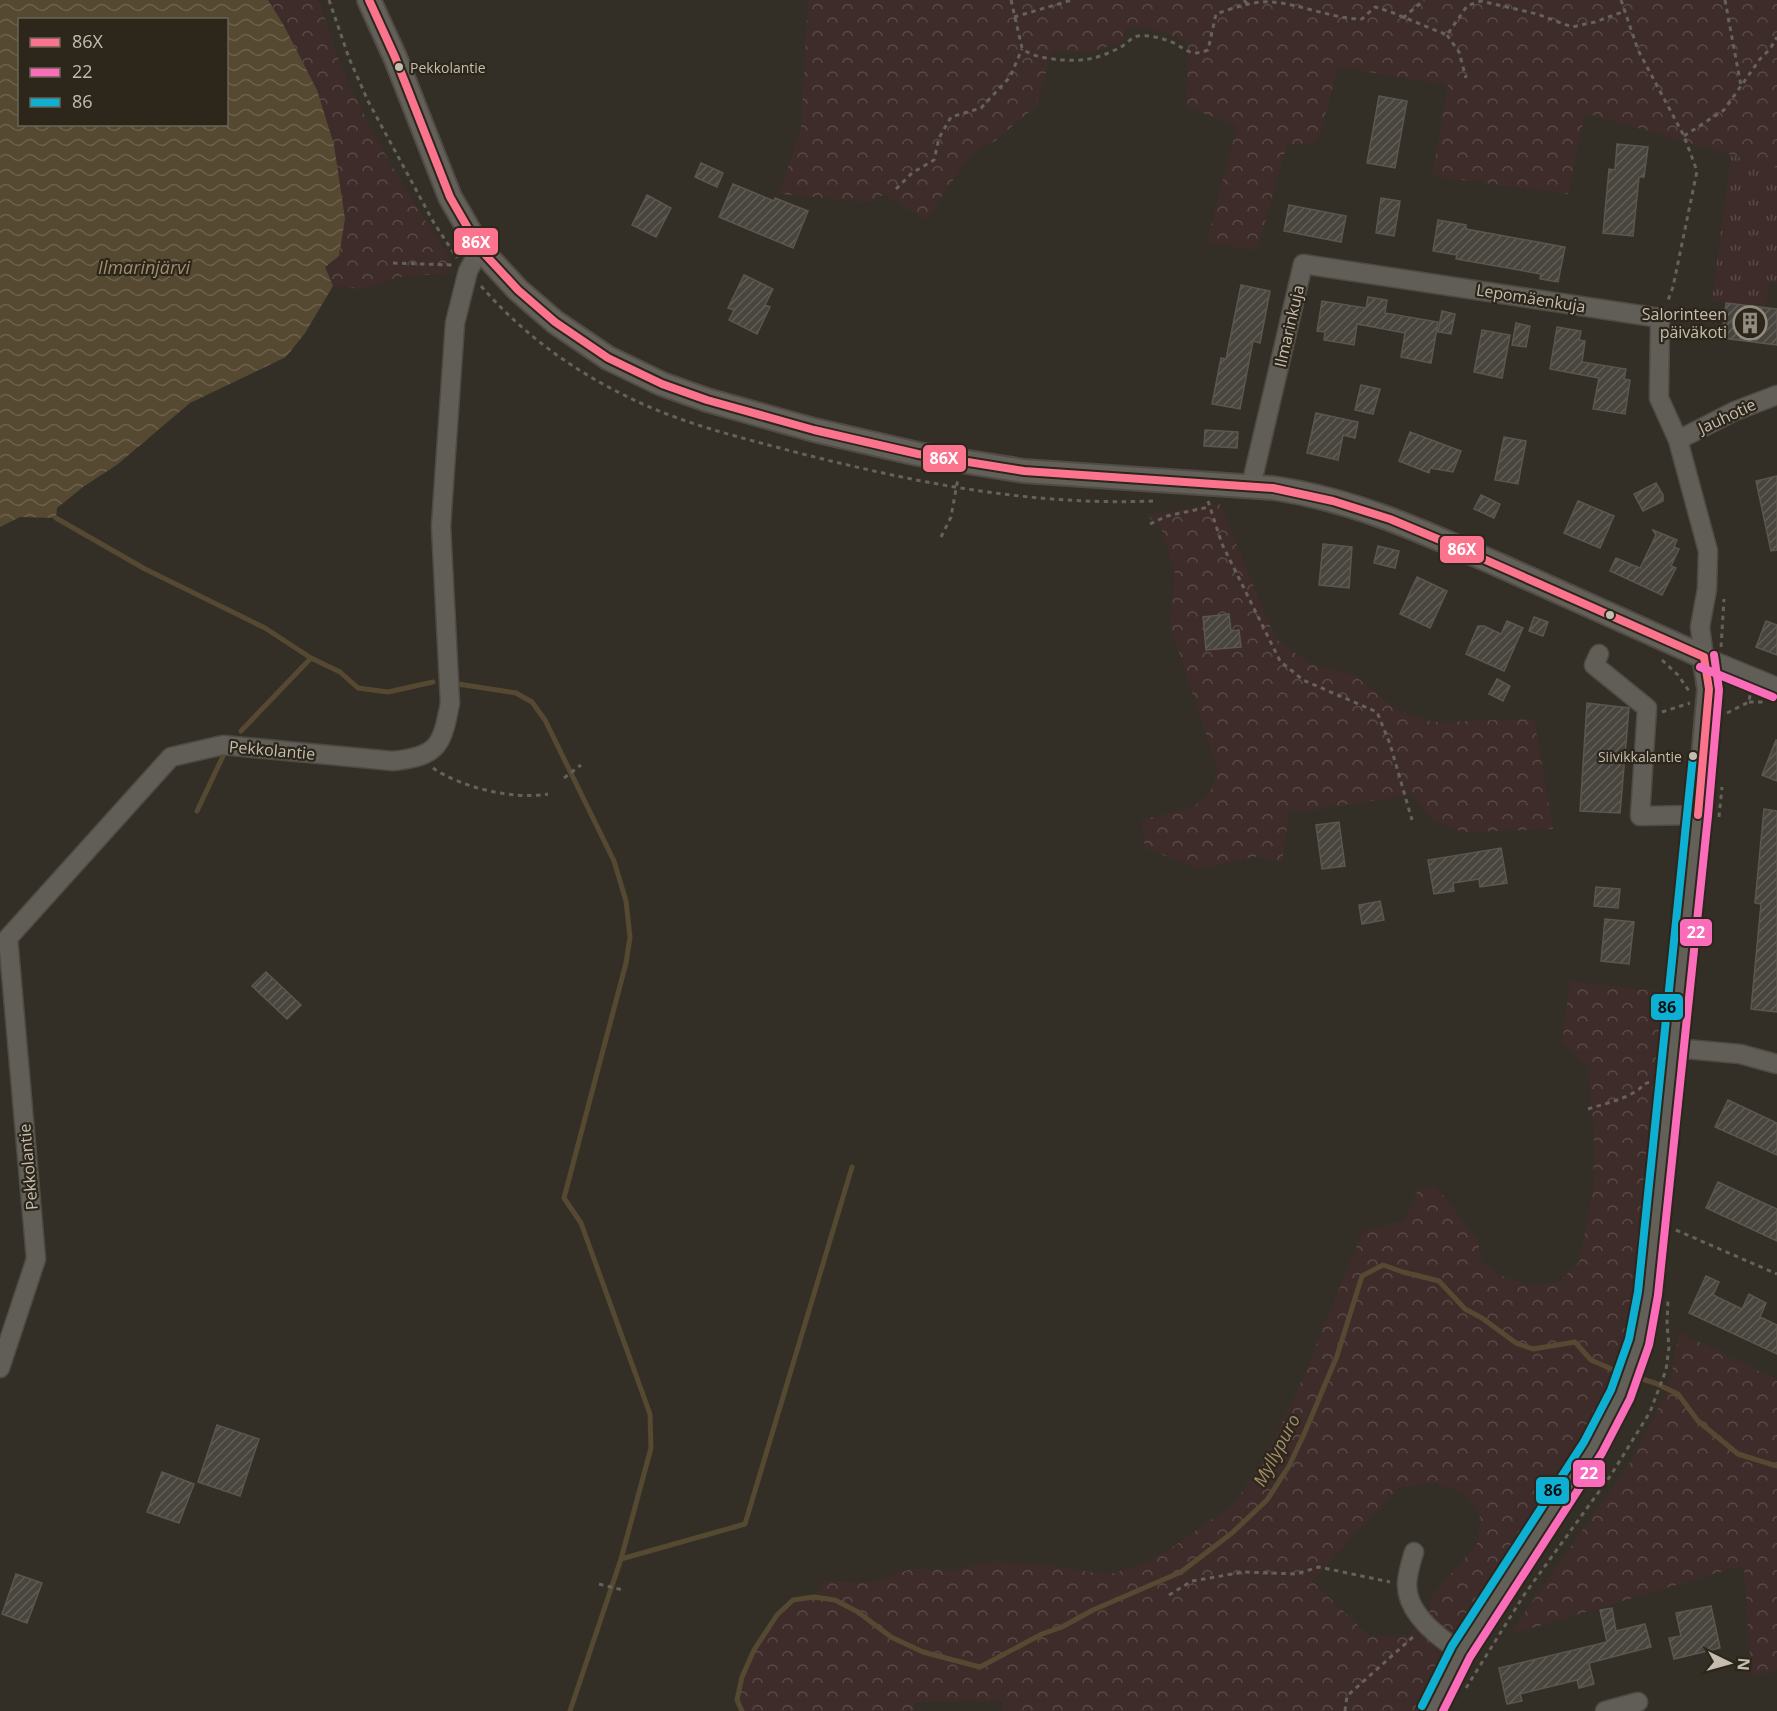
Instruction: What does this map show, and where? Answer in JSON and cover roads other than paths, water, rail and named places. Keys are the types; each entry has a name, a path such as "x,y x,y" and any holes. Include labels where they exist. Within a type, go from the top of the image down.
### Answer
{"main road":[{"path":"369,0 395,57 450,197 480,249 518,290 564,328 608,358 662,384 784,423 868,443 960,461 1024,471 1251,486 1310,493 1370,511 1441,539 1704,657 1709,689 1702,703 1698,815 1648,1294 1639,1342 1621,1394 1593,1447 1461,1652 1431,1711"}],"street":[{"name":"Pekkolantie","path":"0,1368 36,1259 8,938 171,757 224,745 393,761 417,758 436,747 445,731 450,703 441,526 455,323 465,268 480,249"},
{"name":"Ilmarinkuja","path":"1251,486 1303,264 1403,278"},
{"name":"Lepomäenkuja","path":"1403,278 1660,318 1659,398 1678,440"},
{"name":"Jauhotie","path":"1678,440 1736,411 1777,394"},
{"path":"1678,440 1708,551 1707,589 1700,627 1704,657 1777,687"},
{"path":"1599,654 1594,665 1647,708 1640,816 1698,815"},
{"path":"1675,1048 1740,1054 1777,1064"},
{"path":"1414,1552 1407,1585 1411,1602 1427,1625 1444,1642 1461,1652"},
{"path":"1605,1711 1638,1702"}],"water":[{"name":"Ilmarinjärvi","path":"0,0 268,0 317,90 334,145 345,219 339,256 325,267 333,286 305,333 286,357 190,403 118,464 83,487 57,508 56,518 20,517 0,527"}],"waterway":[{"path":"56,518 145,569 265,628 311,658 340,672 358,688 388,692 433,682"},
{"path":"241,731 311,658"},
{"path":"458,684 516,693 532,702 545,720 614,861 626,901 630,937 626,963 564,1198 581,1223 650,1414 651,1448 621,1559 570,1711"},
{"path":"197,811 224,754"},
{"path":"621,1559 745,1524 852,1167"},
{"name":"Myllypuro","path":"742,1711 737,1700 742,1677 754,1650 777,1615 793,1600 814,1597 835,1600 858,1612 891,1637 923,1652 980,1667 1042,1634 1181,1572 1232,1533 1267,1500 1289,1466 1305,1432 1337,1356 1362,1276 1383,1265 1439,1281 1465,1309 1482,1318 1516,1343 1533,1349 1575,1342 1591,1360 1623,1374"},
{"name":"Myllypuro","path":"1632,1376 1655,1383 1678,1394 1698,1421 1738,1454 1777,1466"}],"place":[{"name":"Pekkolantie","path":"399,67"},
{"name":"Salorinteen päiväkoti","path":"1750,323"},
{"name":"Siivikkalantie","path":"1693,756"}]}
